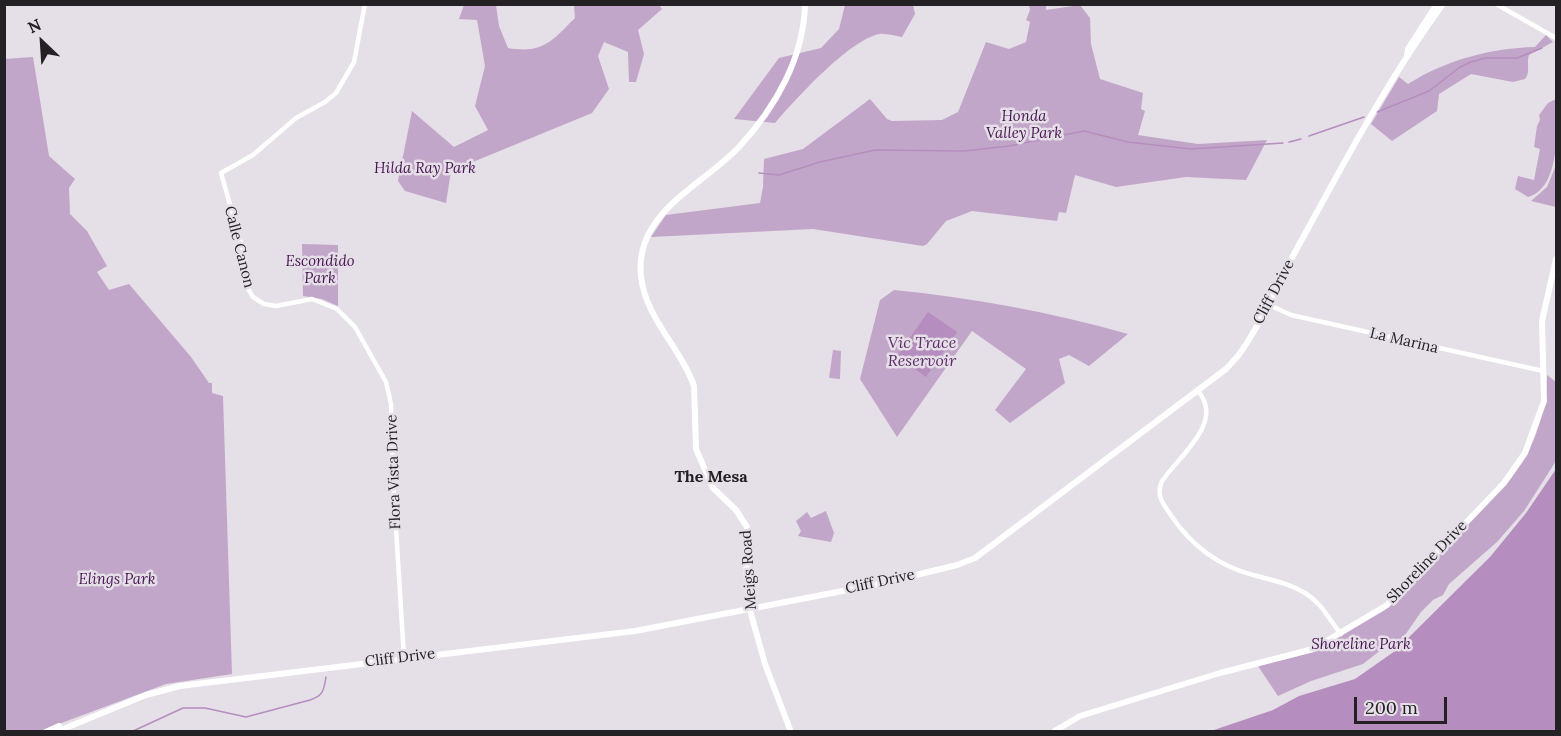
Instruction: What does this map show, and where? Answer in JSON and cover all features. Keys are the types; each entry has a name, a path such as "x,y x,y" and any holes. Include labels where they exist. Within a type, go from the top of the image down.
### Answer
{"main road":[{"name":"Meigs Road","path":"791,732 765,664 751,608 746,574 749,537 747,527 736,510 713,488 698,457 693,437 696,400 694,386 645,297 640,273 642,252 657,218 738,148 782,85 798,51 805,4"},
{"name":"Cliff Drive","path":"46,732 164,689 207,681 635,631 879,584 957,565 975,558 1197,390 1238,356 1347,156 1408,49 1437,4"},
{"name":"Cliff Drive","path":"1406,56 1413,52 1443,4"},
{"name":"Shoreline Drive","path":"1053,732 1080,716 1220,673 1313,649 1387,605 1517,466 1535,431 1543,407 1542,321 1557,259"},
{"name":"Cliff Drive","path":"56,732 117,706"}],"street":[{"name":"Calle Canon","path":"332,306 308,298 272,305 253,297 246,285 245,257 222,174 253,155 297,117 325,102 336,93 354,62 365,4"},
{"path":"1496,4 1557,38"},
{"name":"La Marina","path":"1267,304 1291,315 1543,372"},
{"name":"Flora Vista Drive","path":"332,306 347,317 355,328 383,375 390,396 404,658"},
{"path":"1197,390 1207,405 1206,424 1162,480 1159,491 1161,501 1182,530 1203,550 1230,567 1282,582 1305,593 1323,607 1341,634"}],"green space":[{"name":"Hilda Ray Park","path":"464,5 496,5 499,26 508,48 520,49 539,47 553,39 575,18 574,5 659,5 662,9 638,30 644,54 636,82 629,82 628,52 604,42 598,56 609,89 592,113 451,171 446,203 405,191 398,181 412,111 454,147 488,130 475,106 485,66 477,20 459,19"},
{"path":"845,5 913,5 915,14 902,37 879,34 853,47 823,72 775,123 734,119 779,58 821,48 839,29"},
{"name":"Honda Valley Park","path":"1029,5 1046,5 1046,10 1080,5 1090,18 1091,44 1100,79 1143,93 1141,109 1145,111 1138,135 1198,144 1267,140 1246,180 1186,177 1116,187 1075,175 1066,213 1059,212 1057,221 972,211 946,221 923,246 813,229 651,237 666,215 760,203 764,159 803,149 870,99 887,119 892,121 942,120 958,112 986,42 1009,49 1026,42 1030,22 1026,20 1030,10"},
{"path":"1546,35 1553,42 1529,55 1528,73 1525,79 1513,82 1471,74 1439,94 1437,111 1392,141 1371,124 1399,77 1408,84 1438,68 1469,57 1502,50 1535,47"},
{"name":"Elings Park","path":"33,57 49,156 75,179 69,188 70,214 87,231 107,266 97,272 109,290 129,284 191,357 209,383 212,383 212,393 223,396 232,674 166,684 40,731 5,731 4,59"},
{"path":"1556,99 1557,125 1552,170 1539,191 1528,197 1515,189 1518,176 1534,180 1540,149 1534,147 1539,115 1548,103"},
{"path":"1556,165 1556,207 1531,201 1547,187"},
{"name":"Escondido Park","path":"302,244 338,245 338,306 322,299 303,296"},
{"path":"894,290 1012,307 1128,334 1089,366 1069,355 1059,359 1065,383 1010,423 995,410 1026,369 972,331 897,437 860,379 880,300"},
{"path":"833,350 841,351 840,379 829,378"},
{"name":"Shoreline Park","path":"1547,375 1556,382 1556,461 1524,511 1497,542 1449,584 1443,595 1433,600 1421,612 1403,638 1387,645 1363,664 1311,681 1278,696 1258,666 1314,652 1385,610 1511,478 1527,455 1538,430"},
{"path":"826,511 834,533 831,542 798,536 801,531 796,521 807,512 811,518"}],"water":[{"name":"Vic Trace Reservoir","path":"928,312 957,332 926,377 897,356"},
{"path":"1556,469 1556,731 1211,731 1273,710 1299,696 1355,679 1395,651 1490,557 1526,513"}],"waterway":[{"path":"1377,112 1429,91 1460,67 1471,62 1485,58 1517,58 1542,48"},
{"path":"1309,136 1364,117"},
{"path":"759,173 779,175 820,162 875,150 964,151 1009,146 1084,131 1128,142 1191,149 1283,143"},
{"path":"1289,142 1301,139"},
{"path":"131,732 183,708 205,708 246,717 310,700 318,697 322,692 326,677"}],"district":[{"name":"The Mesa","path":"711,477"}]}
